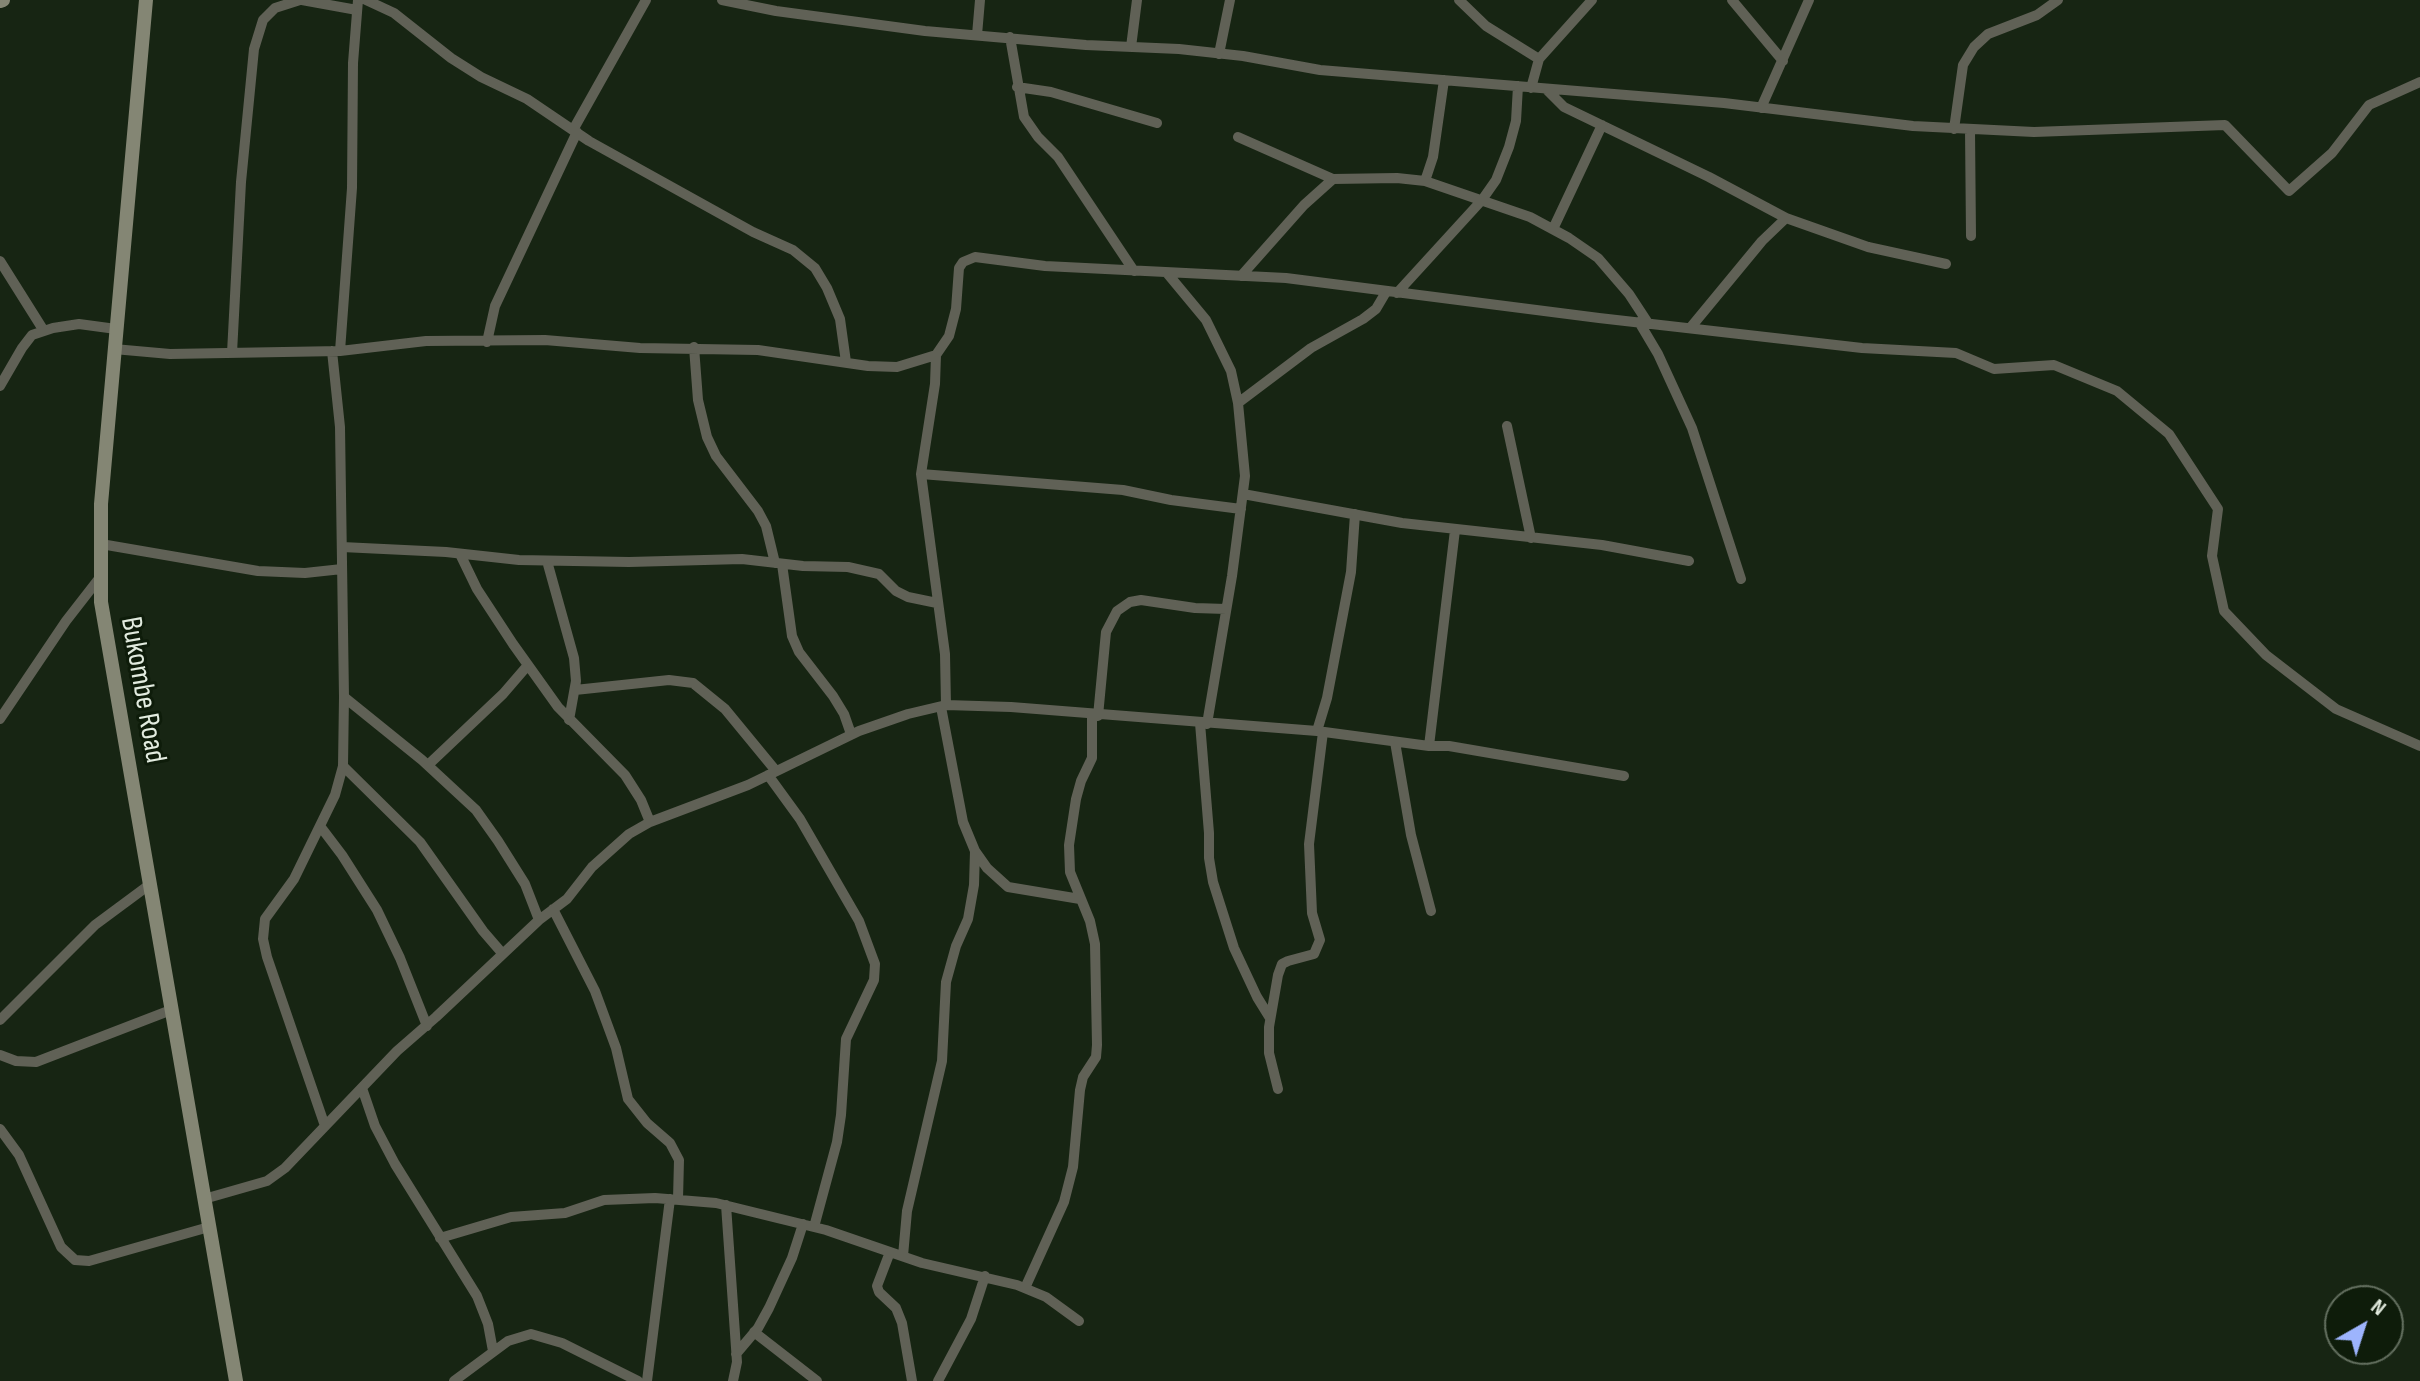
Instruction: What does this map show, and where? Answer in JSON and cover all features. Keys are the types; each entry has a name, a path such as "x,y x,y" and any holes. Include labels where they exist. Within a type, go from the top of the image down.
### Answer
{"main road":[{"name":"Bukombe Road","path":"146,0 101,504 101,602 236,1381"}],"street":[{"path":"232,353 241,182 254,49 263,20 275,8 301,0 358,5 353,63 352,188 336,351 340,427 343,766 335,795 294,879 265,919 263,939 325,1126"},
{"path":"366,0 394,13 451,58 481,77 527,99 575,131 753,232 793,250 815,268 827,288 840,319 846,362"},
{"path":"487,342 495,306 575,131 646,0"},
{"path":"722,0 846,21 977,35 1219,54 1320,70 1547,90 1594,91 1954,129 2049,132 2225,125 2289,191 2332,153 2369,105 2420,82"},
{"path":"977,35 980,0"},
{"path":"1131,47 1137,0"},
{"path":"1219,54 1230,0"},
{"path":"1575,0 1577,16"},
{"path":"1531,88 1539,59 1592,0"},
{"path":"1732,0 1783,61"},
{"path":"1761,108 1809,0"},
{"path":"1954,129 1963,65 1974,47 1988,34 2037,15 2058,0"},
{"path":"1462,1 1486,26 1539,59"},
{"path":"1010,37 1024,117 1058,157 1134,271"},
{"path":"1425,181 1433,157 1444,80"},
{"path":"1238,403 1311,348 1376,309 1482,200 1496,180 1509,147 1516,121 1518,86"},
{"path":"1017,87 1051,92 1157,123"},
{"path":"1547,90 1564,107 1786,218 1868,247 1946,264"},
{"path":"1553,229 1602,125"},
{"path":"1970,130 1971,236"},
{"path":"1238,137 1333,179 1425,181 1482,200 1530,217 1598,258 1629,294 1692,428 1741,579"},
{"path":"1241,276 1304,205 1333,179"},
{"path":"1691,327 1762,241 1786,218"},
{"path":"1080,899 1008,887 997,880 975,851 963,822 943,706 945,654 921,474 935,384 936,355 949,336 956,309 959,268 975,257 1045,266 1286,278 1862,348 1956,353 1994,369 2054,365 2117,391 2169,434 2218,509 2212,556 2224,611 2266,655 2336,709 2420,746"},
{"path":"0,261 44,331"},
{"path":"1167,273 1206,320 1231,371 1238,403 1245,476 1226,609 1204,723 1209,858 1213,882 1234,948 1270,1018"},
{"path":"0,386 32,335 79,324 116,329"},
{"path":"114,349 170,354 336,351 426,341 545,340 640,348 758,350 897,367 936,355"},
{"path":"694,347 698,400 707,437 716,456 766,526 778,563 792,636 799,652 844,714 851,734"},
{"path":"1507,426 1531,538"},
{"path":"921,474 1123,490 1241,509"},
{"path":"1243,494 1455,530 1641,550 1689,561"},
{"path":"1278,1089 1269,1053 1270,1018 1278,975 1282,964 1314,954 1320,940 1312,913 1309,844 1320,732 1351,572 1355,514"},
{"path":"1429,746 1455,530"},
{"path":"101,544 258,571 305,573 342,569"},
{"path":"342,547 547,561 742,559 848,567 879,574 896,591 908,597 937,603"},
{"path":"460,554 477,589 528,665 569,720 625,775 650,822"},
{"path":"547,561 574,658 575,690 569,720"},
{"path":"0,719 66,621 101,576"},
{"path":"1025,1288 1064,1202 1073,1167 1080,1090 1083,1077 1096,1057 1095,944 1090,921 1070,872 1069,845 1081,781 1092,758 1106,632 1117,611 1130,602 1141,600 1226,609"},
{"path":"428,765 503,694 528,665"},
{"path":"575,690 669,680 693,683 725,709 760,749 859,921 875,964 874,980 846,1039 839,1129 808,1226 754,1332 736,1354"},
{"path":"344,697 428,765 476,810 525,884 539,920"},
{"path":"204,1199 267,1181 285,1168 397,1051 502,953 567,899 592,867 618,842 650,822 748,785 851,734 908,714 943,706 1011,707 1320,732 1449,746 1624,776"},
{"path":"1395,742 1411,835 1431,911"},
{"path":"343,766 420,842 502,953"},
{"path":"320,826 377,910 427,1026"},
{"path":"903,1256 907,1211 942,1061 946,982 956,946 968,919 974,885 975,851"},
{"path":"0,1020 95,925 149,885"},
{"path":"553,909 595,991 616,1048 628,1099 647,1123 670,1143 679,1160 647,1381"},
{"path":"0,1055 16,1061 36,1062 171,1010"},
{"path":"362,1088 375,1126 477,1296 488,1324 493,1351"},
{"path":"0,1129 19,1155 61,1247 75,1260 89,1261 209,1227"},
{"path":"440,1238 511,1217 565,1213 604,1200 674,1199 726,1205 1025,1288 1046,1297 1079,1321"},
{"path":"726,1205 736,1354 733,1381"},
{"path":"890,1252 877,1286 879,1292 896,1308 902,1323 912,1381"},
{"path":"938,1381 971,1319 985,1276"},
{"path":"754,1332 817,1381"},
{"path":"454,1381 508,1341 531,1334 562,1343 638,1381"}]}
